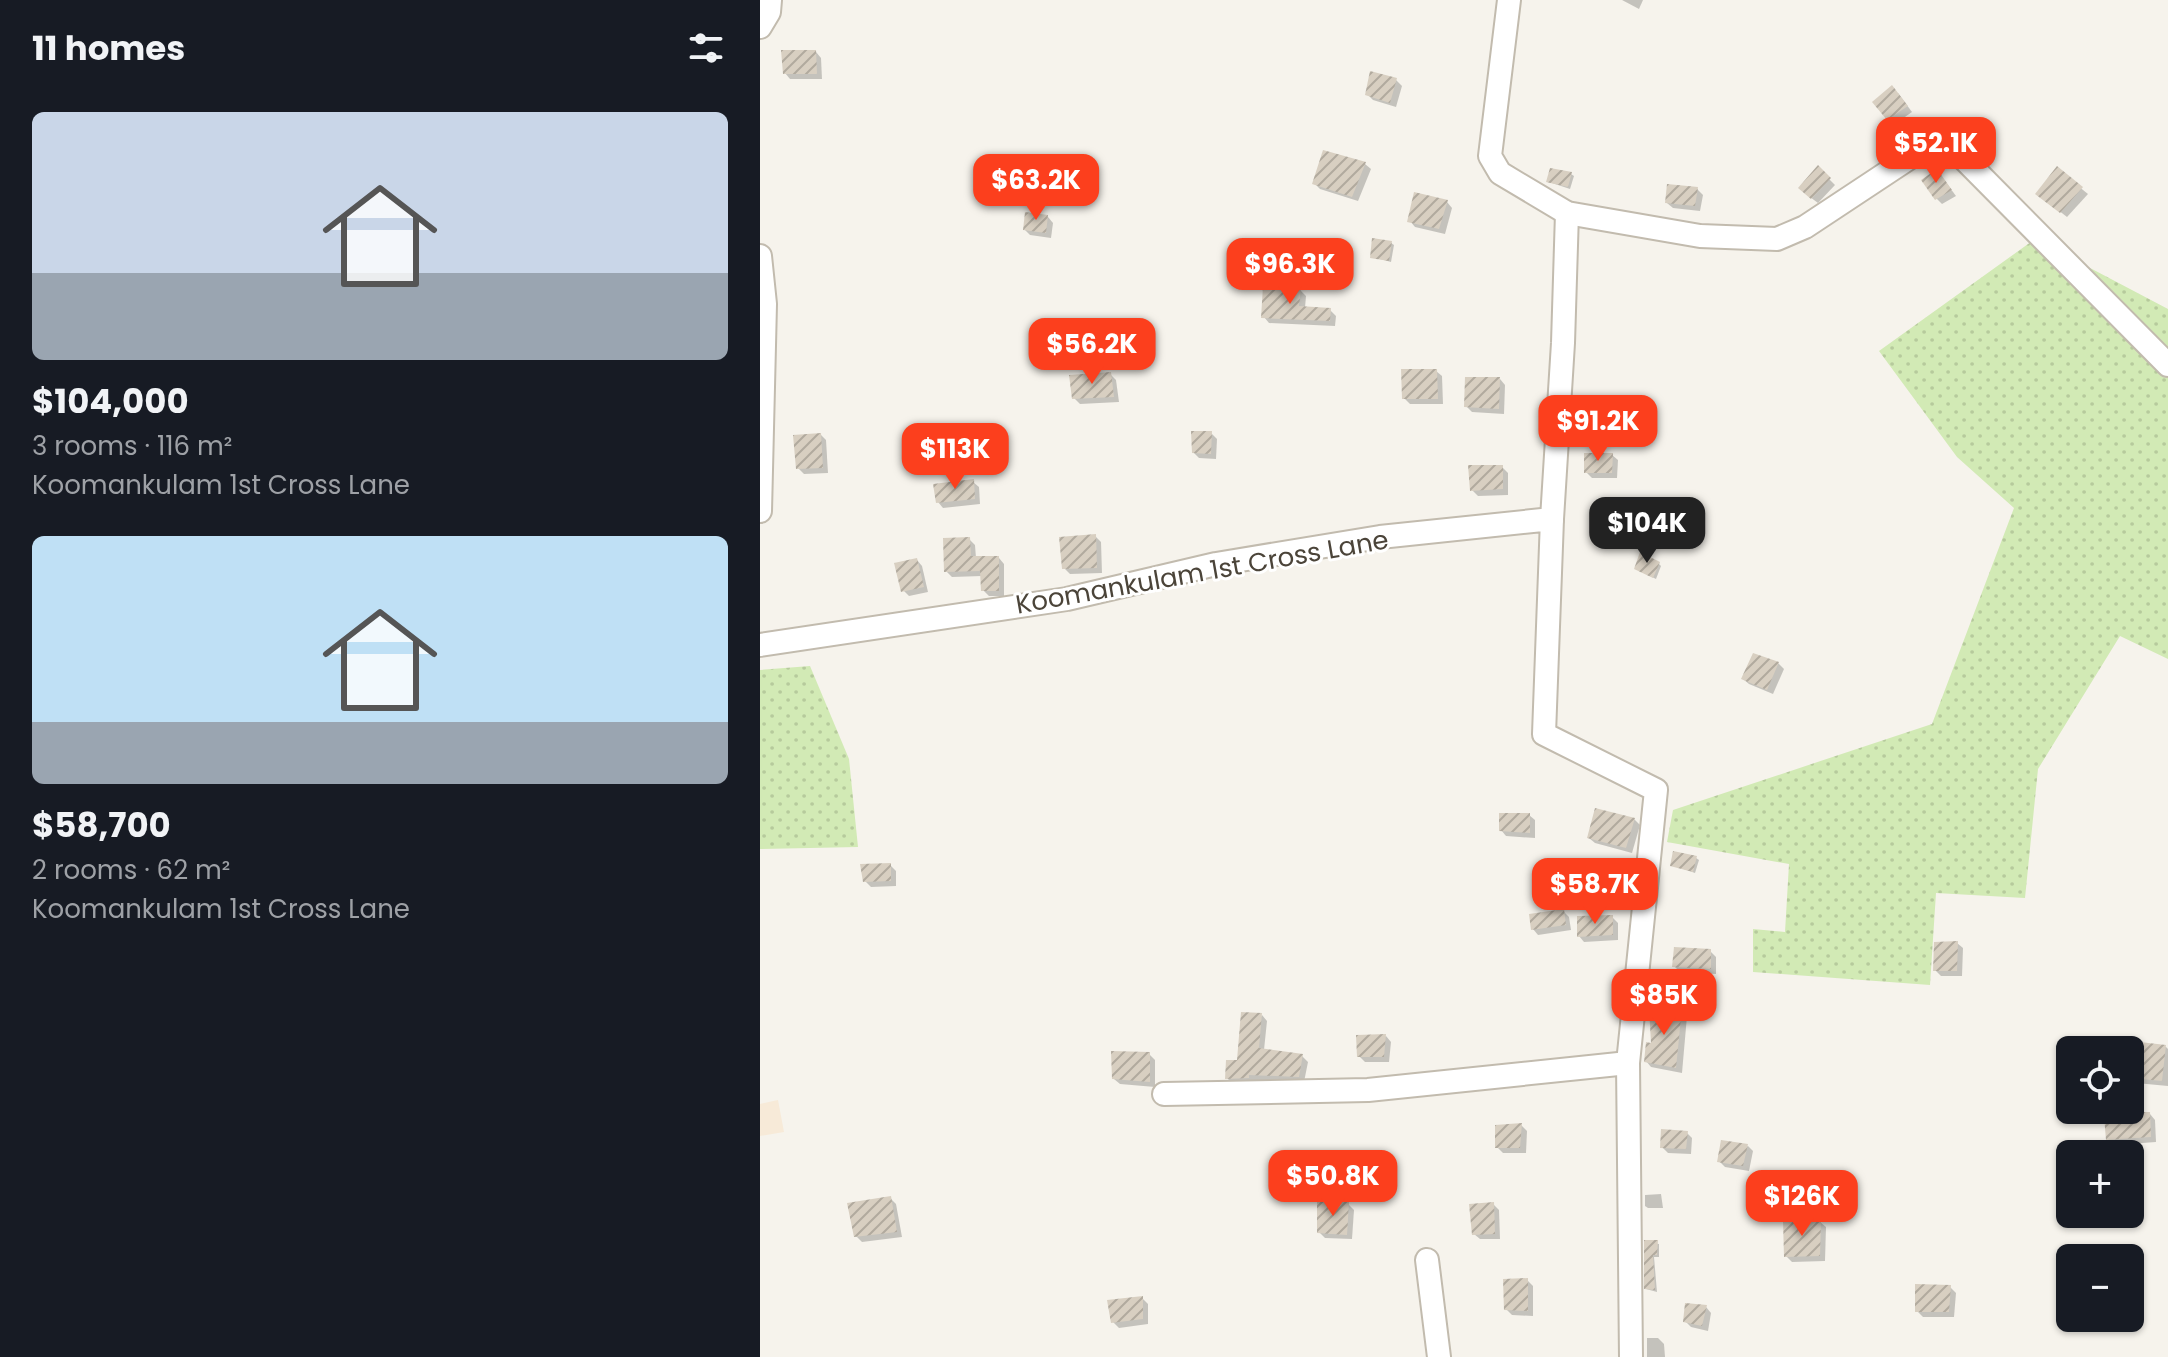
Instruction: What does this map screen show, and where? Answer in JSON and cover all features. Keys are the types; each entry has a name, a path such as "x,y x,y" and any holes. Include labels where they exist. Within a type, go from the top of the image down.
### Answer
{"street":[{"path":"760,27 769,12 770,0"},
{"path":"1509,0 1490,156 1500,173 1567,213 1700,236 1777,239 1805,227 1938,139 1960,155 2168,365"},
{"path":"1567,213 1544,734 1656,790 1628,1063 1631,1357"},
{"path":"760,256 765,304 760,511"},
{"name":"Koomankulam 1st Cross Lane","path":"760,645 1067,599 1216,564 1380,537 1552,519"},
{"path":"1164,1094 1368,1090 1628,1063"},
{"path":"1427,1260 1439,1357"}],"shaded area":[{"path":"778,1100 784,1132 760,1136 760,1104"}],"green space":[{"path":"2035,239 2168,309 2168,659 2120,636 2038,769 2025,898 1936,893 1930,985 1753,972 1753,929 1785,932 1789,864 1667,842 1673,810 1932,724 2014,508 1957,457 1879,351"},
{"path":"810,666 849,759 858,847 760,849 760,670"}],"building":[{"path":"781,50 816,50 817,74 783,74"},
{"path":"1370,71 1397,78 1390,103 1365,95"},
{"path":"1892,85 1908,106 1887,120 1872,102"},
{"path":"1323,150 1366,162 1352,197 1312,184"},
{"path":"1818,165 1831,178 1811,199 1798,188"},
{"path":"2057,166 2083,187 2060,213 2035,194"},
{"path":"1550,168 1572,172 1568,187 1546,182"},
{"path":"1937,169 1952,190 1935,200 1921,180"},
{"path":"1667,184 1698,187 1695,206 1665,203"},
{"path":"1414,192 1448,200 1439,229 1407,222"},
{"path":"1025,212 1048,215 1046,233 1023,230"},
{"path":"1372,238 1392,241 1389,261 1370,258"},
{"path":"1263,286 1301,288 1299,306 1331,308 1330,321 1261,318"},
{"path":"1401,369 1437,369 1438,399 1402,399"},
{"path":"1111,372 1114,397 1072,399 1069,375"},
{"path":"1465,377 1500,377 1499,409 1464,407"},
{"path":"1191,431 1212,431 1211,454 1192,453"},
{"path":"821,433 823,468 796,469 793,435"},
{"path":"1584,453 1613,453 1612,473 1584,473"},
{"path":"1468,465 1503,465 1503,489 1470,491"},
{"path":"974,479 975,499 936,503 933,484"},
{"path":"1096,534 1097,568 1062,569 1059,537"},
{"path":"970,537 971,556 999,556 999,591 981,591 980,571 944,572 943,538"},
{"path":"1640,552 1660,562 1653,578 1634,569"},
{"path":"917,558 924,587 901,592 894,563"},
{"path":"1753,653 1779,662 1767,690 1741,679"},
{"path":"1595,808 1635,818 1626,848 1587,838"},
{"path":"1499,813 1530,813 1530,833 1499,831"},
{"path":"1673,851 1697,856 1693,872 1670,866"},
{"path":"891,863 891,881 863,882 860,864"},
{"path":"1564,909 1566,925 1531,930 1529,914"},
{"path":"1613,915 1613,935 1577,937 1577,916"},
{"path":"1958,941 1957,971 1933,971 1934,942"},
{"path":"1674,947 1711,949 1711,969 1672,967"},
{"path":"1649,1008 1682,1008 1676,1068 1644,1062 1646,1042 1651,1043"},
{"path":"1241,1012 1262,1013 1259,1048 1303,1054 1299,1077 1249,1075 1249,1078 1225,1079 1226,1060 1237,1060"},
{"path":"1386,1034 1384,1057 1357,1057 1356,1035"},
{"path":"2144,1042 2166,1045 2162,1081 2144,1079"},
{"path":"1111,1051 1150,1052 1150,1082 1112,1079"},
{"path":"2144,1112 2150,1112 2151,1137 2106,1140 2105,1124 2144,1124"},
{"path":"1522,1123 1520,1148 1495,1148 1495,1125"},
{"path":"1661,1129 1688,1131 1686,1149 1660,1148"},
{"path":"1721,1140 1748,1144 1743,1166 1717,1162"},
{"path":"891,1196 897,1232 854,1237 847,1203"},
{"path":"1317,1201 1349,1202 1347,1235 1317,1233"},
{"path":"1494,1202 1495,1234 1472,1235 1469,1204"},
{"path":"1783,1220 1821,1220 1820,1256 1784,1257"},
{"path":"1644,1240 1658,1240 1657,1255 1653,1255 1655,1290 1644,1289"},
{"path":"1528,1278 1528,1311 1504,1310 1503,1279"},
{"path":"1915,1284 1951,1285 1949,1312 1915,1312"},
{"path":"1143,1296 1143,1319 1111,1323 1107,1300"},
{"path":"1685,1303 1707,1305 1702,1326 1683,1322"}]}
